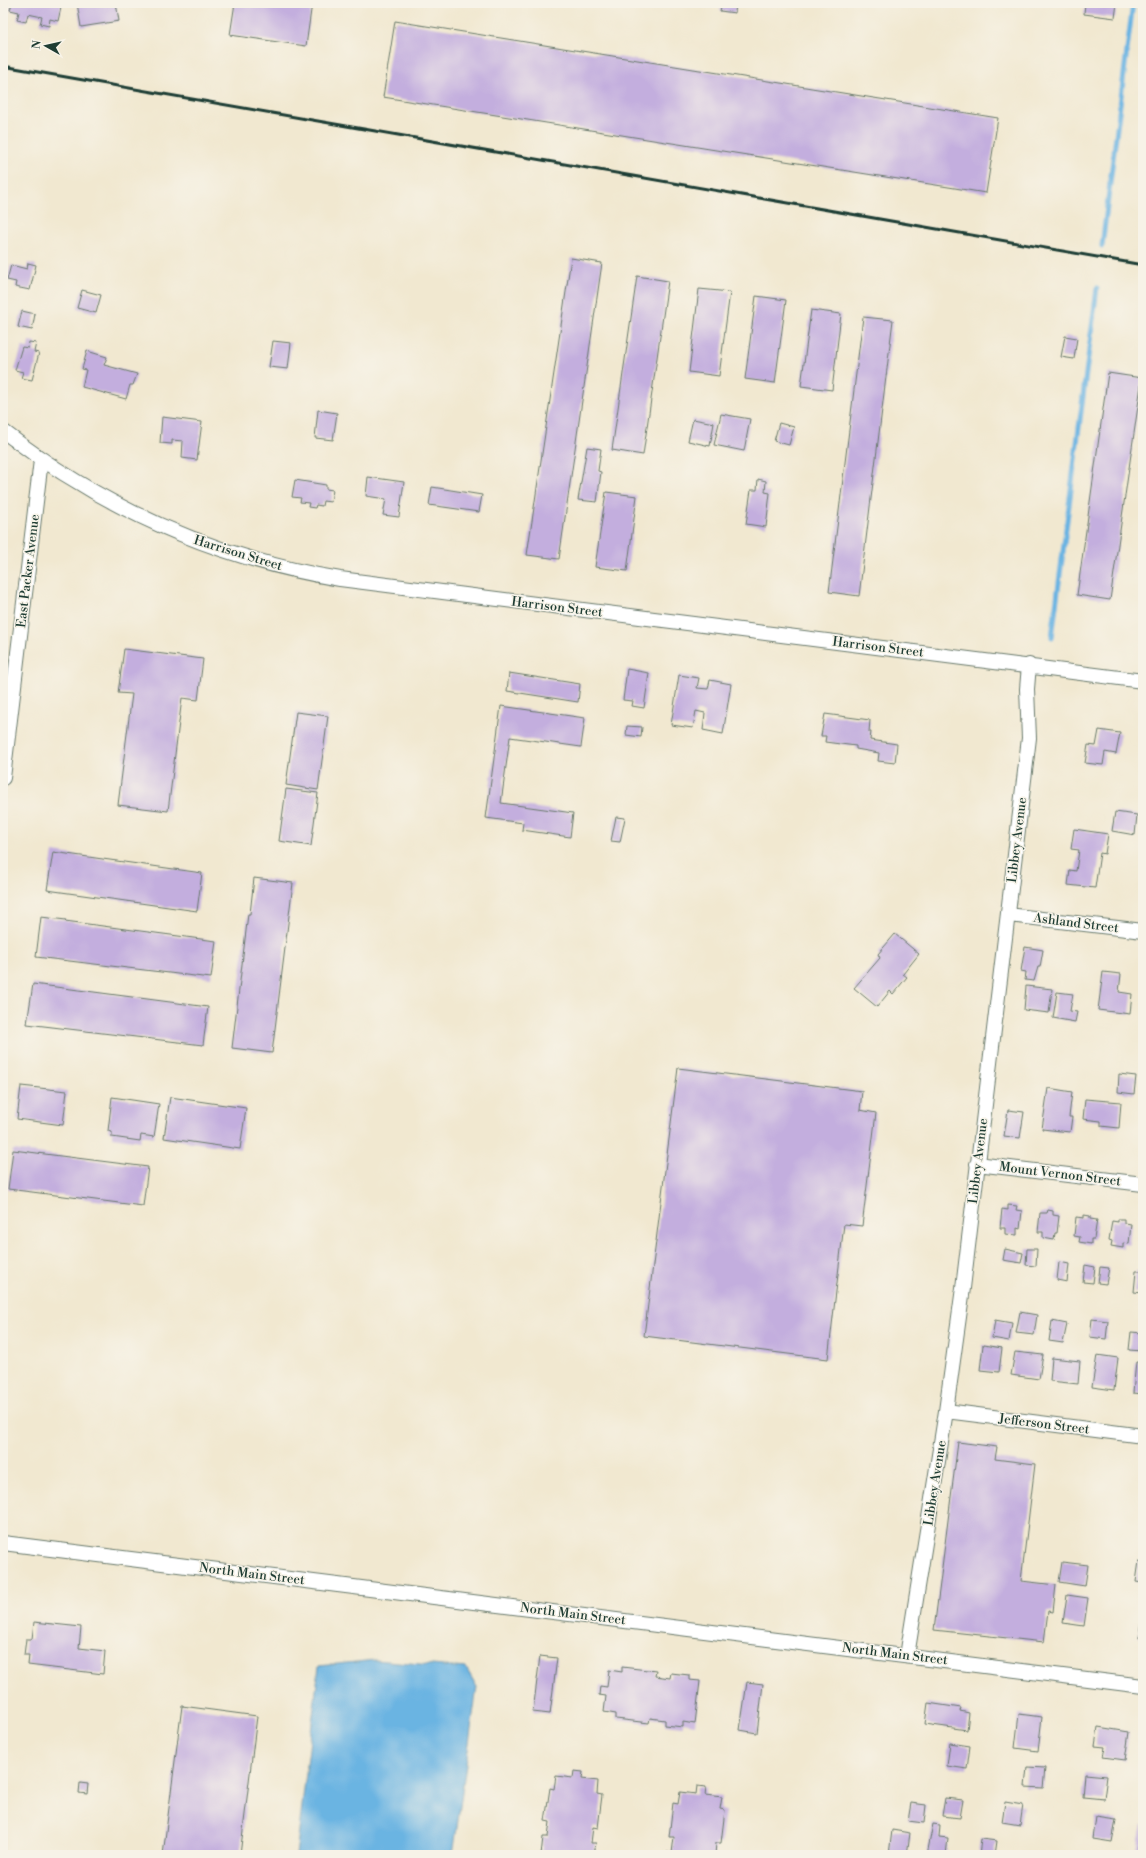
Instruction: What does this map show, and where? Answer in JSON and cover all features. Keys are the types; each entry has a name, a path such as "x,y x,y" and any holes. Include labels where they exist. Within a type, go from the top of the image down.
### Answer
{"street":[{"name":"Harrison Street","path":"3,430 40,460 121,508 173,532 226,551 279,567 321,576 856,645 1029,665 1143,681"},
{"name":"East Packer Avenue","path":"3,778 40,460"},
{"name":"Libbey Avenue","path":"907,1656 946,1411 963,1288 977,1164 1009,915 1029,738 1027,689 1029,665"},
{"name":"Ashland Street","path":"1009,915 1143,931"},
{"name":"Mount Vernon Street","path":"977,1164 1143,1184"},
{"name":"Jefferson Street","path":"946,1411 1143,1436"},
{"name":"North Main Street","path":"3,1543 1143,1686"}],"water":[{"path":"375,1660 466,1668 477,1687 453,1855 296,1855 319,1666"}],"building":[{"path":"12,3 62,3 58,21 50,19 49,26 40,24 42,17 28,14 26,22 17,20 19,12 10,10"},
{"path":"77,3 116,3 119,21 81,27"},
{"path":"235,3 312,3 306,46 230,35"},
{"path":"722,3 736,3 735,13 720,11"},
{"path":"1085,3 1117,3 1115,18 1084,14"},
{"path":"395,21 998,118 986,193 383,97"},
{"path":"571,258 602,263 559,559 527,555"},
{"path":"28,263 36,265 30,290 15,287 16,282 7,280 11,265 27,269"},
{"path":"637,276 668,281 643,455 612,450"},
{"path":"699,289 730,292 719,376 689,372"},
{"path":"82,290 101,295 96,313 77,308"},
{"path":"756,296 786,300 775,383 745,379"},
{"path":"811,310 841,314 832,390 801,386"},
{"path":"22,311 35,314 32,330 18,327"},
{"path":"863,317 893,320 859,596 829,592"},
{"path":"1065,336 1077,338 1074,359 1061,357"},
{"path":"273,341 291,343 288,369 269,367"},
{"path":"29,342 36,343 34,352 39,353 32,380 21,378 23,372 15,370 22,347 28,348"},
{"path":"87,351 107,357 104,365 137,374 133,385 130,385 126,399 82,387 86,370 82,369"},
{"path":"1108,373 1142,378 1110,600 1077,595"},
{"path":"318,410 337,413 333,440 315,438"},
{"path":"721,414 750,419 744,451 714,445"},
{"path":"162,417 202,422 197,460 182,458 183,441 172,440 172,444 160,443"},
{"path":"693,419 714,423 710,446 688,441"},
{"path":"779,423 794,427 789,445 774,441"},
{"path":"587,447 601,449 598,471 601,472 597,502 578,500"},
{"path":"368,477 404,482 399,517 383,515 386,499 366,496"},
{"path":"758,479 766,481 765,492 770,493 766,527 746,524 751,490 757,490"},
{"path":"295,480 326,485 326,489 333,490 331,502 323,501 322,506 316,505 315,508 308,507 309,503 300,502 301,498 292,497"},
{"path":"432,487 482,495 479,512 429,505"},
{"path":"606,492 637,496 627,571 595,567"},
{"path":"124,649 203,659 198,700 182,698 168,811 118,805 132,694 118,693"},
{"path":"627,669 649,673 644,708 632,706 633,701 623,700"},
{"path":"509,673 580,684 578,702 507,691"},
{"path":"679,675 699,678 697,688 708,689 710,680 731,684 723,734 703,730 705,713 696,711 693,728 671,725"},
{"path":"501,706 585,718 581,747 510,737 501,803 573,813 570,837 522,830 523,823 486,818"},
{"path":"296,712 328,716 318,790 286,785"},
{"path":"825,714 870,720 870,740 897,744 895,763 878,761 879,753 856,749 856,746 825,742 826,736 821,736"},
{"path":"627,726 642,727 641,737 626,735"},
{"path":"1099,730 1120,733 1116,754 1105,752 1103,765 1085,763 1088,745 1096,746"},
{"path":"286,789 318,793 311,846 279,841"},
{"path":"1115,812 1137,815 1135,835 1112,831"},
{"path":"616,817 625,818 620,842 611,841"},
{"path":"1074,829 1108,834 1105,854 1100,853 1095,888 1068,885 1070,870 1076,871 1079,850 1071,849"},
{"path":"53,852 202,873 197,911 47,890"},
{"path":"254,878 293,883 272,1053 232,1048 248,914 250,914"},
{"path":"41,917 216,941 211,978 36,957"},
{"path":"895,934 919,954 903,974 907,977 893,994 890,991 877,1007 854,988 880,958 878,954"},
{"path":"1025,947 1043,950 1040,967 1038,967 1034,981 1025,980 1026,972 1021,971"},
{"path":"1103,972 1121,974 1119,992 1132,994 1130,1014 1098,1010"},
{"path":"33,984 208,1007 203,1045 27,1024"},
{"path":"1026,986 1052,989 1049,1013 1024,1010"},
{"path":"1057,992 1073,994 1070,1011 1077,1012 1075,1022 1053,1018"},
{"path":"678,1068 862,1091 860,1110 876,1113 862,1226 844,1224 828,1359 644,1336"},
{"path":"1119,1074 1136,1076 1134,1094 1118,1092"},
{"path":"21,1086 67,1091 63,1125 17,1119"},
{"path":"1048,1088 1072,1092 1069,1117 1072,1117 1070,1132 1042,1129"},
{"path":"112,1097 159,1104 154,1137 141,1135 140,1141 112,1137 112,1132 108,1131"},
{"path":"170,1097 246,1108 240,1149 164,1138"},
{"path":"1085,1099 1121,1102 1119,1128 1101,1126 1101,1121 1083,1119"},
{"path":"1008,1110 1024,1112 1020,1138 1004,1136"},
{"path":"13,1150 148,1167 143,1206 8,1189"},
{"path":"1008,1205 1017,1206 1016,1210 1022,1211 1020,1229 1017,1228 1017,1235 1005,1234 1005,1228 1000,1228 1002,1209 1008,1210"},
{"path":"1048,1210 1053,1211 1053,1215 1059,1216 1057,1233 1055,1233 1054,1240 1043,1238 1043,1232 1038,1232 1040,1213 1047,1213"},
{"path":"1084,1215 1090,1216 1090,1219 1097,1220 1094,1239 1091,1239 1091,1244 1079,1242 1080,1237 1074,1236 1076,1217 1084,1218"},
{"path":"1118,1219 1124,1219 1124,1223 1131,1224 1129,1244 1123,1243 1123,1248 1111,1246 1112,1241 1109,1240 1112,1221 1118,1222"},
{"path":"1005,1249 1023,1253 1021,1263 1003,1260"},
{"path":"1027,1249 1037,1249 1036,1266 1026,1265"},
{"path":"1059,1262 1069,1264 1067,1282 1057,1280"},
{"path":"1085,1265 1095,1267 1093,1283 1083,1282"},
{"path":"1100,1267 1109,1268 1106,1284 1098,1283"},
{"path":"1136,1271 1143,1271 1143,1293 1134,1292"},
{"path":"1020,1312 1037,1315 1034,1335 1016,1333"},
{"path":"1092,1319 1108,1321 1106,1339 1090,1337"},
{"path":"995,1320 1012,1323 1009,1341 992,1338"},
{"path":"1052,1321 1067,1324 1063,1343 1049,1341"},
{"path":"1131,1332 1143,1333 1143,1351 1129,1350"},
{"path":"983,1345 1002,1348 999,1372 980,1370"},
{"path":"1015,1352 1043,1355 1039,1379 1011,1375"},
{"path":"1097,1355 1118,1358 1114,1390 1092,1387"},
{"path":"1052,1358 1080,1361 1078,1384 1050,1381"},
{"path":"1136,1362 1143,1363 1143,1394 1133,1393"},
{"path":"958,1442 997,1447 995,1459 1035,1464 1021,1581 1056,1585 1053,1612 1048,1611 1044,1642 934,1630"},
{"path":"1139,1561 1143,1562 1143,1583 1136,1582"},
{"path":"1062,1562 1088,1565 1085,1586 1059,1582"},
{"path":"1067,1595 1088,1598 1084,1626 1063,1623"},
{"path":"1142,1609 1143,1638 1139,1638"},
{"path":"34,1622 81,1627 79,1648 105,1651 103,1674 28,1665 29,1655 24,1655 26,1639 32,1639"},
{"path":"540,1656 557,1658 550,1714 533,1712"},
{"path":"622,1667 656,1671 655,1676 670,1678 671,1673 689,1675 689,1680 700,1681 695,1724 683,1722 683,1727 665,1725 665,1720 650,1718 649,1723 616,1719 616,1714 604,1712 606,1696 599,1695 600,1686 607,1687 609,1670 622,1672"},
{"path":"747,1682 763,1684 757,1733 740,1730"},
{"path":"928,1703 961,1708 960,1711 969,1713 967,1730 925,1724"},
{"path":"182,1706 257,1716 240,1855 163,1855"},
{"path":"1019,1714 1042,1717 1038,1751 1015,1748"},
{"path":"1098,1727 1129,1732 1125,1760 1103,1757 1105,1747 1095,1746"},
{"path":"950,1743 970,1746 967,1769 947,1766"},
{"path":"1143,1748 1143,1768 1140,1767"},
{"path":"1027,1767 1045,1768 1043,1788 1025,1787"},
{"path":"574,1771 583,1772 582,1779 598,1781 597,1794 602,1795 598,1828 593,1827 591,1843 596,1843 594,1855 541,1855 543,1837 548,1837 550,1822 545,1821 550,1788 554,1789 556,1776 573,1778"},
{"path":"1085,1774 1107,1776 1104,1799 1083,1797"},
{"path":"80,1783 88,1784 87,1794 79,1793"},
{"path":"697,1786 706,1787 705,1795 722,1797 720,1809 725,1810 721,1843 716,1843 715,1855 666,1855 667,1852 672,1853 674,1837 669,1837 673,1803 678,1804 680,1792 696,1794"},
{"path":"945,1798 963,1800 960,1818 942,1816"},
{"path":"1005,1802 1023,1805 1020,1825 1002,1822"},
{"path":"911,1803 926,1805 924,1823 908,1821"},
{"path":"1096,1817 1116,1820 1112,1842 1093,1839"},
{"path":"933,1824 940,1825 939,1837 948,1838 946,1855 927,1855"},
{"path":"1143,1824 1143,1850 1137,1849"},
{"path":"892,1830 910,1833 907,1855 889,1855"},
{"path":"981,1839 997,1841 995,1855 979,1855"}],"waterway":[{"path":"1102,246 1133,3"},
{"path":"1052,637 1097,288"}],"railway":[{"path":"3,66 1143,265"}]}
